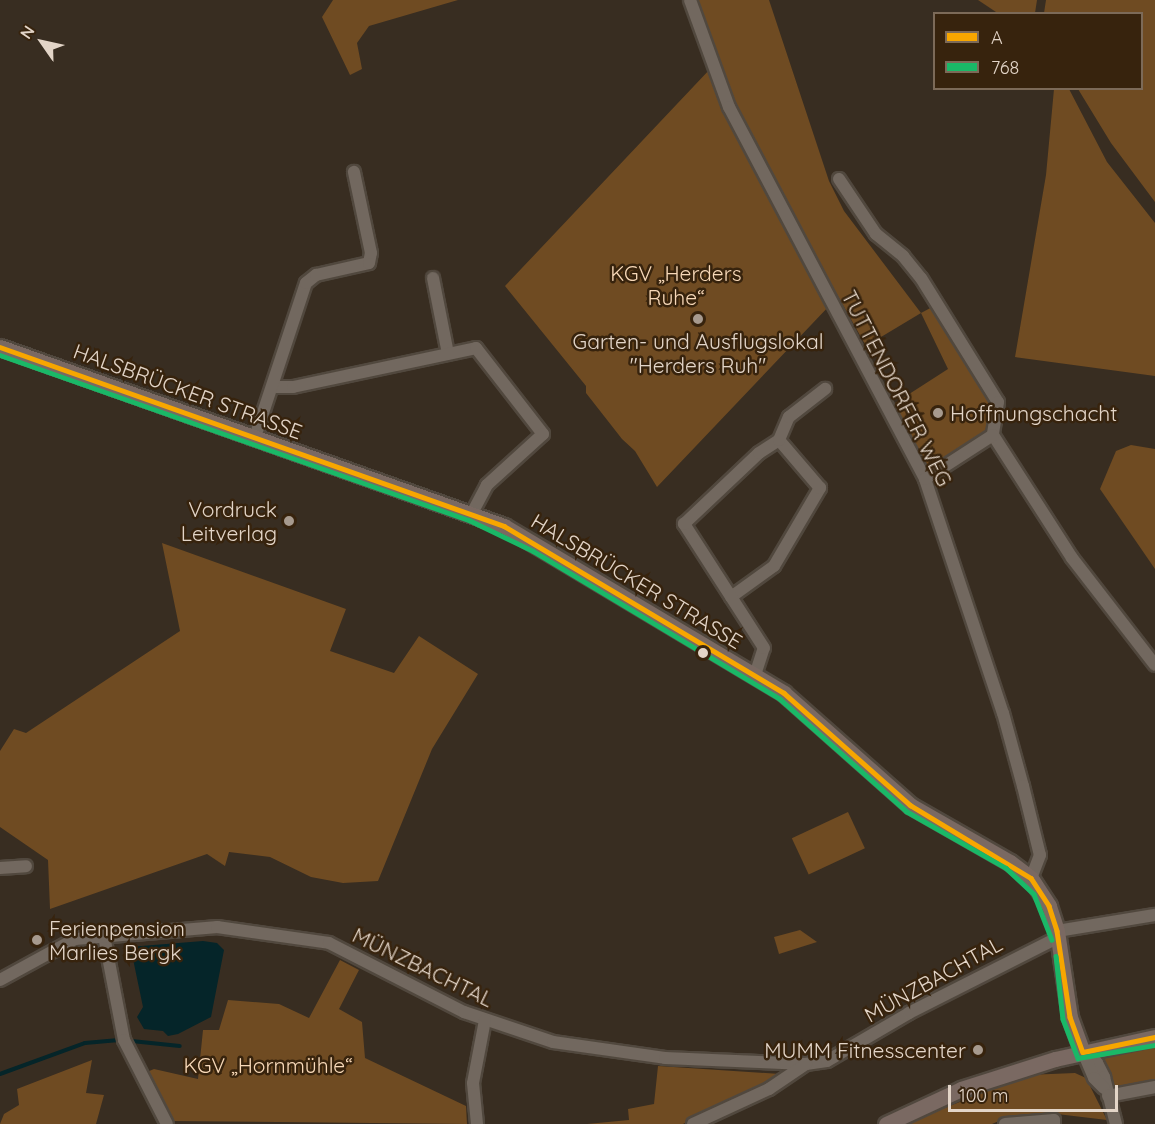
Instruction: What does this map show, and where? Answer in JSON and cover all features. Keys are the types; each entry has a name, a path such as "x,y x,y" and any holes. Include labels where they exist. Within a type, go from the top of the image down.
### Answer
{"main road":[{"name":"HALSBRÜCKER STRASSE","path":"0,347 472,513 575,565 794,700 910,805 1010,862 1031,878 1048,906 1058,934 1070,1017 1083,1052"},
{"path":"886,1124 961,1089 1083,1052 1155,1037"}],"street":[{"name":"TUTTENDORFER WEG","path":"690,0 729,107 925,479 1003,713 1020,776 1040,855 1031,878"},
{"path":"255,437 306,283 316,276 369,263 371,253 354,172"},
{"path":"839,179 876,234 903,256 921,278 998,402 993,435 1072,558 1155,664"},
{"path":"433,278 448,354"},
{"path":"273,387 293,387 476,348 543,434 487,485 472,513"},
{"path":"755,675 764,648 684,524 759,453 778,440 789,417 825,389"},
{"path":"925,479 993,435"},
{"path":"731,597 774,566 820,488 778,440"},
{"path":"0,868 26,866"},
{"name":"MÜNZBACHTAL","path":"0,980 65,943 104,936 204,927 318,940 485,1020 553,1042 613,1053 806,1065 827,1061 1058,934 1155,915"},
{"path":"104,936 122,1032 128,1049 167,1124"},
{"path":"477,1124 473,1083 485,1020"},
{"path":"1083,1052 1097,1063 1116,1124"},
{"path":"693,1124 769,1089 806,1065"},
{"path":"1106,1092 1155,1087"},
{"path":"1005,1124 1054,1122"}],"green space":[{"path":"333,0 458,0 369,26 357,43 362,69 350,75 322,17"},
{"path":"694,0 769,0 829,181 844,211 921,313 866,346 749,138 706,39"},
{"path":"978,0 1037,0 1035,12 996,12"},
{"path":"1046,0 1155,0 1155,202 1111,143 1079,90 1143,90 1143,12 1044,12"},
{"name":"KGV „Herders Ruhe“","path":"711,68 765,190 831,304 657,487 635,451 622,439 586,393 586,386 505,286"},
{"path":"1054,90 1070,90 1107,162 1155,223 1155,376 1015,357 1046,175"},
{"path":"936,305 998,402 993,435 925,479 889,407 948,369 921,313"},
{"path":"1131,445 1155,449 1155,569 1100,489 1116,451"},
{"path":"162,543 346,609 330,651 394,673 419,636 478,674 432,749 378,881 343,883 311,877 270,857 229,852 225,866 207,854 50,909 48,860 0,827 0,751 14,729 26,733 180,631"},
{"path":"848,812 865,848 809,874 792,838"},
{"path":"800,930 817,942 779,954 774,937"},
{"name":"KGV „Hornmühle“","path":"340,960 359,970 339,1009 362,1022 365,1058 466,1106 467,1124 170,1121 147,1072 154,1069 198,1079 203,1030 219,1030 228,1000 279,1004 309,1018"},
{"path":"1155,1044 1155,1081 1115,1088 1104,1058"},
{"path":"92,1060 86,1093 104,1095 96,1124 0,1124 4,1114 19,1105 17,1089"},
{"path":"658,1066 780,1074 782,1078 683,1124 587,1124 629,1120 628,1109 654,1104"},
{"path":"1075,1073 1086,1078 1107,1120 1057,1114 1006,1118 992,1124 905,1124 1027,1075"}],"water":[{"path":"203,941 217,943 224,950 211,1017 178,1034 168,1036 163,1031 144,1029 137,1017 143,1007 133,959 124,952 129,947"}],"waterway":[{"path":"0,1074 85,1043 122,1040 180,1046"}],"transit line":[{"name":"A","path":"0,347 504,526 784,693 910,805 1031,878 1049,906 1057,931 1070,1017 1083,1052"},
{"name":"768","path":"0,355 469,520 533,551 780,699 906,811 1006,868 1034,894 1052,940"},
{"name":"768","path":"1056,956 1063,1019 1078,1058 1155,1045"},
{"name":"A","path":"1083,1052 1155,1037"}],"place":[{"name":"Garten- und Ausflugslokal \"Herders Ruh\"","path":"698,319"},
{"name":"Hoffnungschacht","path":"938,413"},
{"name":"Vordruck Leitverlag","path":"289,521"},
{"name":"Ferienpension Marlies Bergk","path":"37,940"},
{"name":"MUMM Fitnesscenter","path":"978,1050"}]}
